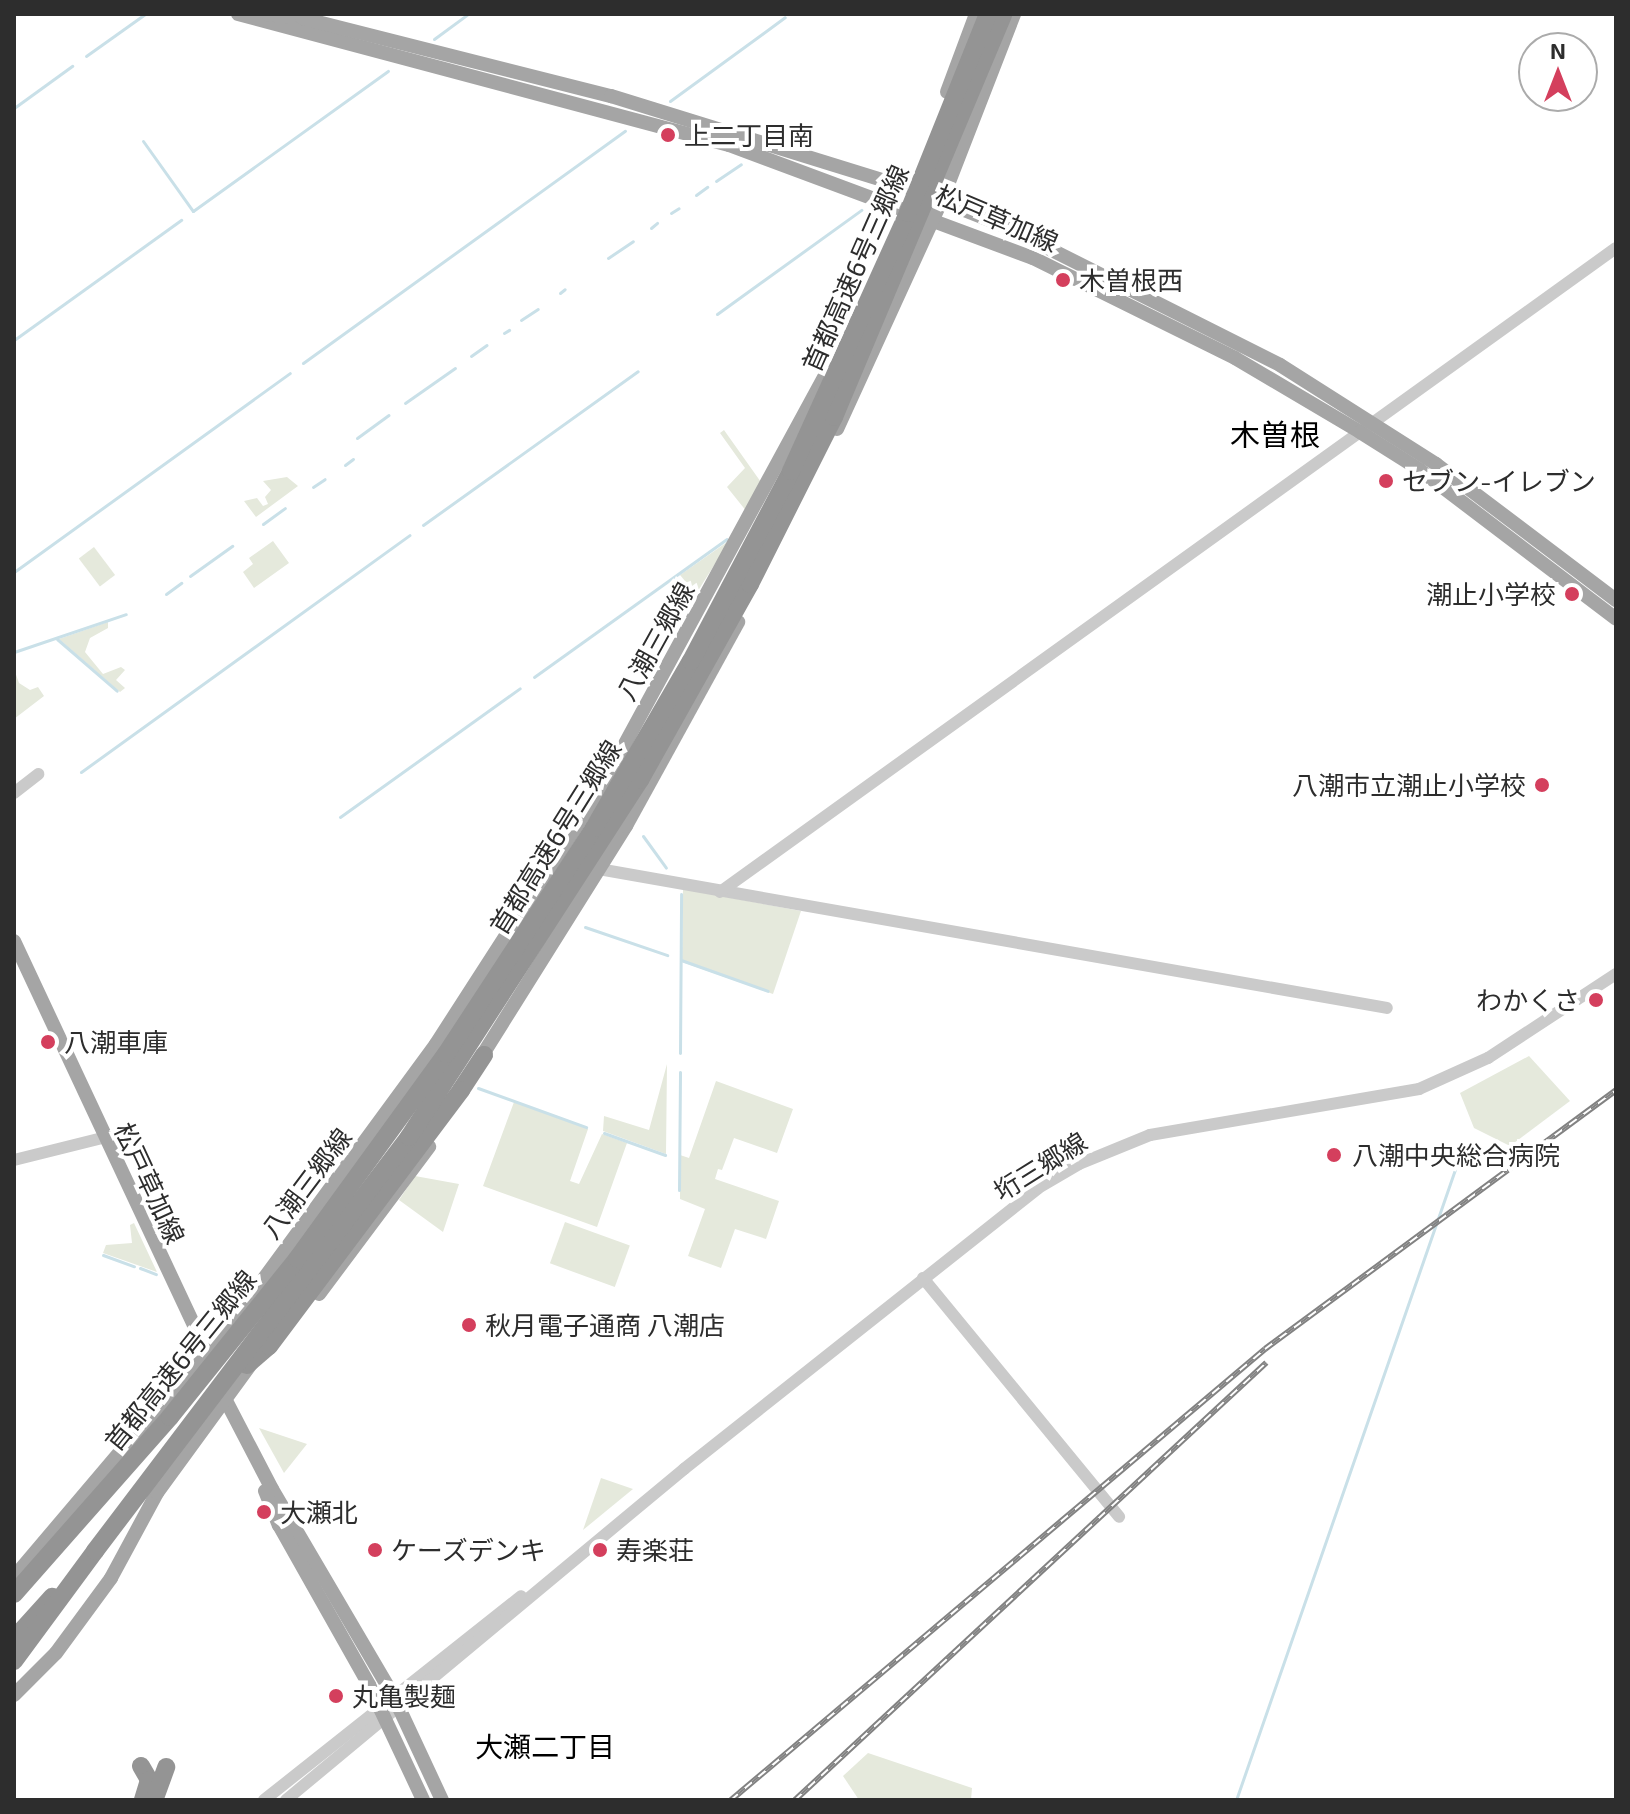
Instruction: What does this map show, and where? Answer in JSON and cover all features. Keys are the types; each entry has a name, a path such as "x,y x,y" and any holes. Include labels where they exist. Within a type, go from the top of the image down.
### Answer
{"highway":[{"name":"首都高速6号三郷線","path":"14,1594 170,1417 297,1259 446,1054 594,828 737,577 865,312 988,14"},
{"name":"首都高速6号三郷線","path":"14,1661 95,1551 225,1392 409,1137 511,985 699,678 840,403 1003,14"},
{"path":"14,1587 265,1285 413,1087 446,1054"},
{"path":"225,1392 269,1346 484,1055"},
{"name":"首都高速6号三郷線","path":"14,1639 95,1551"},
{"path":"141,1766 149,1780 143,1800"},
{"path":"154,1800 166,1767"}],"main road":[{"name":"松戸草加線","path":"238,14 686,132 934,217 1180,328 1366,428 1616,619"},
{"name":"松戸草加線","path":"267,14 302,18 611,96 942,200 1152,296 1498,508 1616,600"},
{"path":"942,200 912,208 976,14"},
{"path":"14,1695 56,1653 111,1578 157,1493 225,1392 276,1331 295,1325 473,1084 484,1055 600,869 722,653 873,356 942,200 1014,14"},
{"path":"916,191 968,83 978,67 997,58"},
{"name":"八潮三郷線","path":"14,1577 206,1353 361,1150 555,864 649,701 840,347 876,301 912,208"},
{"path":"649,701 694,665 722,653"},
{"name":"松戸草加線","path":"14,941 102,1138 225,1392 279,1525 382,1712 423,1800"},
{"name":"松戸草加線","path":"246,1443 396,1701 442,1800"}],"street":[{"path":"720,892 1616,248"},
{"path":"14,793 38,774"},
{"path":"555,864 600,869 1387,1008"},
{"name":"垳三郷線","path":"264,1800 396,1701 1038,1188 1116,1147 1184,1127 1419,1089 1529,1035 1616,974"},
{"path":"14,1160 102,1138"},
{"path":"923,1278 1119,1517"},
{"name":"垳三郷線","path":"286,1800 382,1712"}],"shaded area":[{"path":"724,430 763,485 747,512 727,487 745,468 720,433"},
{"path":"287,477 298,486 256,517 244,501 257,498 263,506 268,504 265,497 271,490 263,481"},
{"path":"730,540 696,594 680,575"},
{"path":"273,541 289,563 254,588 243,572 253,564 249,558"},
{"path":"94,547 115,575 100,586 79,558"},
{"path":"108,622 108,628 90,638 85,652 103,674 121,667 125,670 116,680 125,688 120,692 59,639"},
{"path":"14,669 19,683 30,690 38,687 44,696 14,719"},
{"path":"683,889 801,911 773,994 682,962"},
{"path":"1529,1056 1570,1101 1510,1146 1474,1128 1460,1093"},
{"path":"667,1064 666,1154 603,1131 604,1116 649,1130"},
{"path":"716,1081 793,1109 777,1153 734,1138 722,1170 718,1169 715,1179 779,1201 766,1239 735,1229 721,1268 688,1256 705,1209 680,1199 680,1155 689,1158"},
{"path":"514,1102 588,1129 570,1181 579,1184 602,1134 627,1143 597,1227 483,1186"},
{"path":"415,1176 459,1184 443,1232 399,1200"},
{"path":"565,1222 630,1246 615,1287 550,1263"},
{"path":"134,1223 157,1272 103,1253 106,1245 132,1243 130,1225"},
{"path":"259,1428 307,1444 284,1473"},
{"path":"601,1478 633,1489 583,1530"},
{"path":"868,1753 972,1788 971,1800 859,1800 843,1776"}],"waterway":[{"path":"86,56 145,14"},
{"path":"434,39 468,14"},
{"path":"670,101 785,17"},
{"path":"14,108 72,66"},
{"path":"143,141 193,211 388,71"},
{"path":"303,363 625,131"},
{"path":"716,181 741,164"},
{"path":"696,195 707,187"},
{"path":"671,213 679,208"},
{"path":"717,314 861,210"},
{"path":"14,340 181,220"},
{"path":"651,228 657,223"},
{"path":"608,258 633,241"},
{"path":"560,293 565,289"},
{"path":"521,320 538,309"},
{"path":"504,333 509,330"},
{"path":"471,356 487,345"},
{"path":"405,403 455,368"},
{"path":"423,525 638,371"},
{"path":"14,572 290,373"},
{"path":"357,438 389,415"},
{"path":"345,465 353,459"},
{"path":"313,487 325,479"},
{"path":"263,524 285,508"},
{"path":"81,772 410,535"},
{"path":"534,677 727,539"},
{"path":"190,576 232,546"},
{"path":"166,594 181,583"},
{"path":"14,652 126,614"},
{"path":"57,639 117,691"},
{"path":"340,817 520,688"},
{"path":"643,836 666,868"},
{"path":"680,1053 681,894"},
{"path":"585,927 667,955"},
{"path":"681,960 768,991"},
{"path":"679,1190 680,1072"},
{"path":"478,1088 586,1127"},
{"path":"604,1133 665,1155"},
{"path":"1236,1800 1461,1152"},
{"path":"103,1255 134,1266"},
{"path":"140,1268 156,1274"}],"railway":[{"path":"731,1800 1265,1349 1616,1090"},
{"path":"795,1800 1266,1363"}],"place":[{"name":"上二丁目南","path":"668,135"},
{"name":"木曽根西","path":"1063,280"},
{"name":"セブン-イレブン","path":"1386,481"},
{"name":"潮止小学校","path":"1572,594"},
{"name":"八潮市立潮止小学校","path":"1542,785"},
{"name":"わかくさ","path":"1596,1000"},
{"name":"八潮車庫","path":"48,1042"},
{"name":"八潮中央総合病院","path":"1334,1155"},
{"name":"秋月電子通商 八潮店","path":"469,1325"},
{"name":"大瀬北","path":"264,1512"},
{"name":"ケーズデンキ","path":"375,1550"},
{"name":"寿楽荘","path":"600,1550"},
{"name":"丸亀製麺","path":"336,1696"}],"district":[{"name":"木曽根","path":"1275,434"},
{"name":"大瀬二丁目","path":"545,1746"}]}
